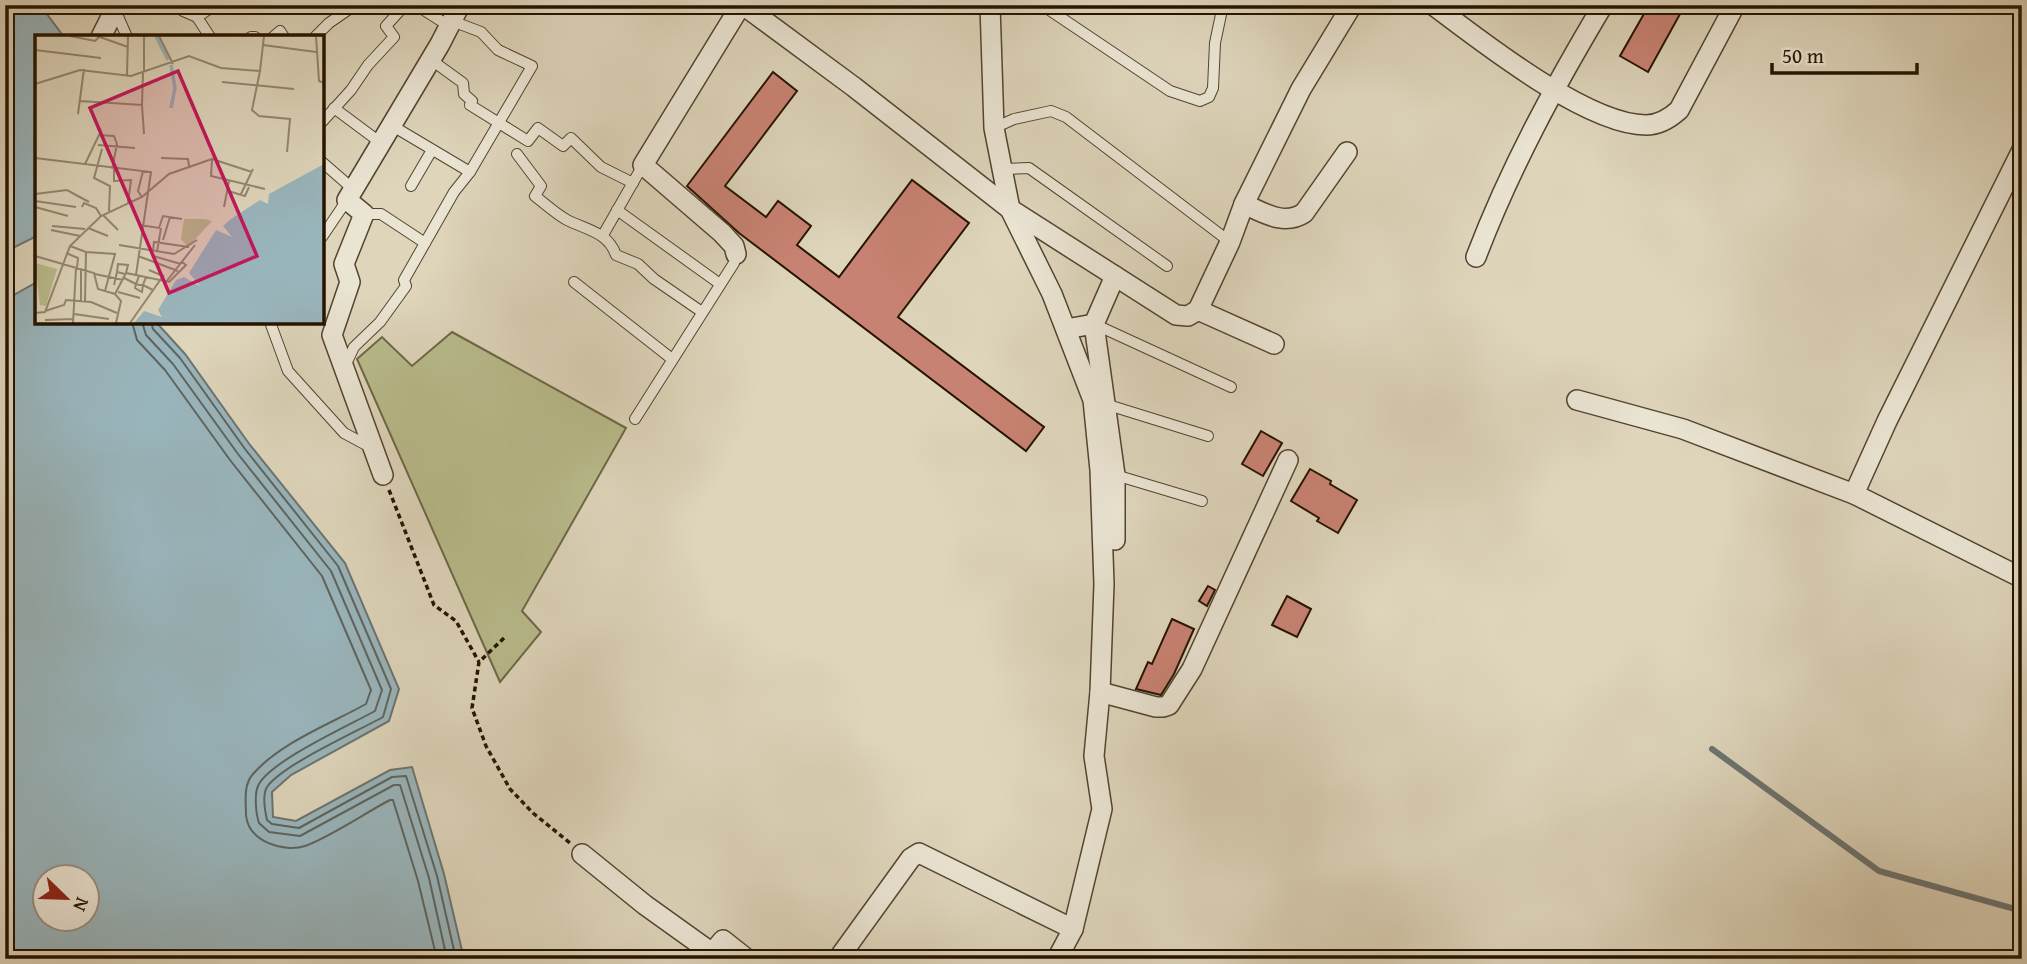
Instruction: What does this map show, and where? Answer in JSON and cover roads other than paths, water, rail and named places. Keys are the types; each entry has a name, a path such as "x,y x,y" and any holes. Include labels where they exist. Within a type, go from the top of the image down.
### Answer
{"street":[{"path":"736,254 734,246 722,233 643,165 742,5 855,87 1010,209 1176,315 1188,316 1198,310 1230,242 1244,204 1301,89 1352,5"},
{"path":"990,5 994,128 1010,209 1100,402"},
{"path":"1433,5 1553,89 1619,121 1646,125 1665,121 1679,110 1735,5"},
{"path":"1476,257 1511,173 1553,89 1603,5"},
{"path":"102,35 116,7"},
{"path":"383,475 332,335 350,282 344,264 364,214 350,194 453,17"},
{"path":"1854,494 2022,150"},
{"path":"1244,204 1275,218 1297,218 1304,213 1347,152"},
{"path":"1115,276 1094,324 1115,540"},
{"path":"1198,310 1274,344"},
{"path":"1066,328 1094,324"},
{"path":"1577,400 1683,429 1854,494 2022,578"},
{"path":"1100,692 1156,707 1169,705 1192,669 1288,460"},
{"path":"1057,959 1073,929 1102,809 1094,756 1100,692 1107,473"},
{"path":"838,959 911,858 919,853 1073,929"},
{"path":"582,854 710,956 723,940 747,959"}],"lane":[{"path":"178,5 183,11 197,17 209,35"},
{"path":"197,17 215,5"},
{"path":"317,35 355,5"},
{"path":"324,119 394,37 386,26 405,5"},
{"path":"343,370 354,347 380,322 406,286 404,280 454,192 470,172 532,66 498,50 481,32 453,17 416,5"},
{"path":"1042,5 1171,91 1200,100 1209,97 1213,88 1215,43 1223,5"},
{"path":"116,7 126,35"},
{"path":"430,60 463,83 464,94 472,101 470,106 499,125 528,141 538,128 563,146 571,138 601,167 633,183"},
{"path":"334,108 381,143"},
{"path":"994,128 1014,119 1051,111 1066,117 1230,242"},
{"path":"391,125 470,172"},
{"path":"411,186 432,150"},
{"path":"517,153 541,186 535,196 565,219 603,235 615,255 638,264 654,279 702,312"},
{"path":"324,164 350,194 324,234"},
{"path":"603,235 643,165"},
{"path":"1003,169 1029,168 1167,266"},
{"path":"617,210 720,284"},
{"path":"364,214 381,214 425,243"},
{"path":"635,419 736,254"},
{"path":"574,282 672,359"},
{"path":"271,324 288,371 344,433 373,449"},
{"path":"1094,324 1231,387"},
{"path":"1100,402 1208,436"},
{"path":"1107,473 1202,502"}],"water":[{"path":"5,5 40,5 62,35 35,35 35,237 5,252"},
{"path":"35,283 35,324 158,324 185,354 250,445 345,563 399,689 389,721 291,775 272,792 273,817 296,821 390,770 412,767 444,874 464,959 5,959 5,300"}],"waterway":[{"path":"1712,749 1879,871 2022,911"}]}
